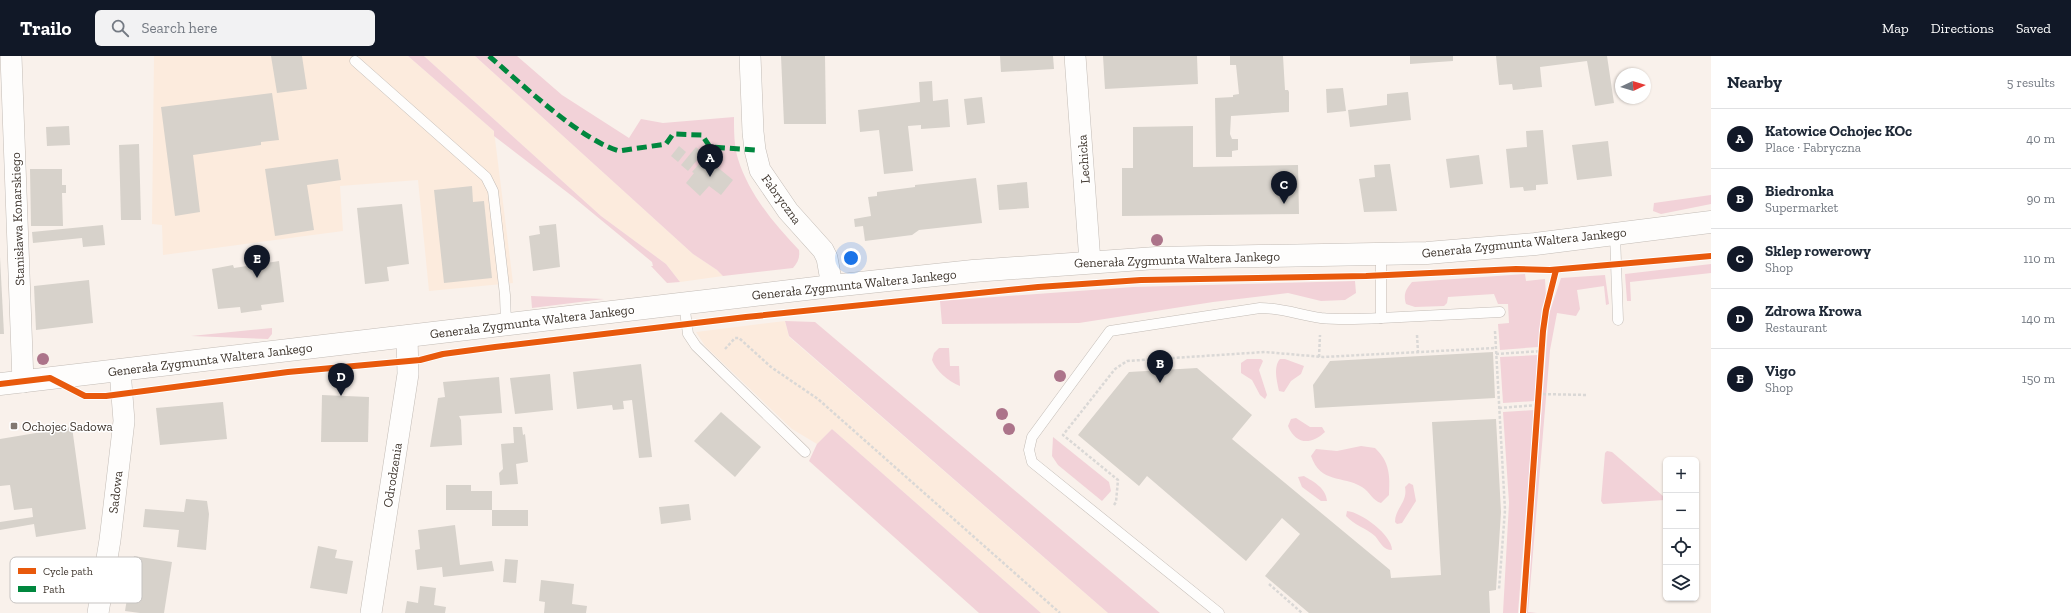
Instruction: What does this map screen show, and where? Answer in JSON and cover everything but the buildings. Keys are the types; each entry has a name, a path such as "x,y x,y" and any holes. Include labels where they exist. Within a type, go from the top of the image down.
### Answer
{"street":[{"name":"Stanisława Konarskiego","path":"11,56 23,382"},
{"name":"Fabryczna","path":"750,56 753,132 755,150 760,170 788,211 823,250 827,258 832,286"},
{"name":"Lechicka","path":"1075,56 1090,262"},
{"name":"Generała Zygmunta Waltera Jankego","path":"0,384 832,286 1090,262 1156,258 1381,254 1484,249 1711,222"},
{"name":"Odrodzenia","path":"371,613 408,374 407,336"},
{"name":"Sadowa","path":"107,557 124,421 120,370"},
{"name":"Sadowa","path":"98,613 100,603"}],"lane":[{"path":"355,61 486,178 493,191 505,296 506,324"},
{"path":"1615,234 1618,320"},
{"path":"1381,254 1381,318"},
{"path":"684,303 688,334 696,346 805,452"},
{"path":"1219,613 1032,462 1029,450 1032,437 1110,331 1260,308 1280,308 1320,318 1338,319 1497,312"}],"path":[{"path":"1497,312 1496,354 1505,510 1498,589"},
{"path":"713,363 735,338 739,338 771,367 818,399 1060,613"},
{"path":"1102,519 1116,502 1118,480 1063,434 1115,369 1127,361 1265,352 1323,358 1496,348"},
{"path":"1496,354 1542,348 1541,358"},
{"path":"1537,413 1539,387"},
{"path":"1538,394 1588,395"},
{"path":"1499,408 1538,406"},
{"path":"1269,584 1302,613"}],"shaded area":[{"path":"154,56 408,56 494,131 513,283 429,291 418,180 340,186 343,231 163,255 162,225 152,224"},
{"path":"408,56 424,56 601,216 666,264 680,282 667,283 651,266 653,266 652,262 572,196 494,136 494,131"},
{"path":"424,56 475,56 693,254 717,270 723,276 680,282 666,264 601,216"},
{"path":"475,56 517,56 562,95 629,138 641,119 663,123 734,117 736,149 743,172 763,208 780,230 799,250 799,258 796,264 793,268 723,276 717,270 693,254"},
{"path":"1711,195 1711,204 1661,214 1653,211 1654,203"},
{"path":"1711,264 1711,273 1630,282 1631,301 1627,301 1625,274"},
{"path":"1525,274 1526,281 1545,279 1546,296 1542,308 1538,347 1500,350 1498,324 1509,323 1508,304 1498,304 1494,294 1448,297 1447,303 1444,306 1415,307 1406,304 1405,300 1406,292 1412,282"},
{"path":"1605,275 1609,304 1606,305 1604,286 1577,290 1580,309 1576,316 1557,313 1550,350 1528,612 1537,613 1526,613 1549,314 1561,278"},
{"path":"1355,281 1356,293 1345,300 1321,301 1288,293 1213,302 1079,323 942,324 940,301 1133,287"},
{"path":"531,296 604,299 532,308"},
{"path":"785,321 789,337 1108,613 1041,613 832,429 817,444 792,429 705,346 696,332"},
{"path":"785,321 815,322 1160,613 1108,613 789,336"},
{"path":"272,328 272,334 268,339 191,336"},
{"path":"939,348 949,348 950,366 959,366 960,386 943,375 936,368 932,360 934,353"},
{"path":"1538,355 1535,401 1503,403 1500,357"},
{"path":"1247,359 1261,359 1263,361 1259,370 1267,395 1265,399 1260,395 1252,380 1241,373 1241,363"},
{"path":"1280,359 1285,359 1304,366 1301,374 1291,381 1284,392 1279,391 1277,379 1276,370"},
{"path":"1534,410 1518,613 1503,613 1509,503 1503,412"},
{"path":"1296,418 1310,427 1322,427 1325,432 1309,441 1300,440 1295,437 1288,426 1291,419"},
{"path":"832,429 1041,613 979,613 809,461 817,444"},
{"path":"1053,437 1109,482 1111,491 1102,501 1058,465 1052,456"},
{"path":"1361,446 1375,448 1380,453 1386,464 1389,475 1389,495 1381,503 1362,487 1354,483 1333,478 1320,471 1315,465 1311,456 1316,449 1337,451"},
{"path":"1607,451 1612,452 1663,496 1663,500 1603,504 1601,501 1605,453"},
{"path":"1304,476 1322,489 1327,501 1321,501 1302,487 1298,477"},
{"path":"1409,483 1413,485 1416,501 1402,523 1397,524 1395,522 1397,513 1405,497 1405,487"},
{"path":"1347,511 1360,515 1375,525 1387,538 1391,544 1392,550 1386,549 1375,536 1349,519 1346,516"}],"marked path":[{"path":"489,56 551,110 586,135 603,145 619,151 666,144 673,134 702,135 710,147 755,150"}],"cycle path":[{"path":"0,384 50,378 85,396 106,396 288,372 420,360 443,354 495,347 746,317 1038,287 1141,280 1366,276 1516,269 1550,270 1711,256"},
{"path":"1523,613 1543,331 1546,310 1556,270"}],"place":[{"name":"Katowice Ochojec KOc","path":"710,177"},
{"name":"Sklep rowerowy","path":"1284,204"},
{"name":"Vigo","path":"257,278"},
{"name":"Biedronka","path":"1160,383"},
{"name":"Zdrowa Krowa","path":"341,396"},
{"name":"Ochojec Sadowa","path":"14,426"}]}
